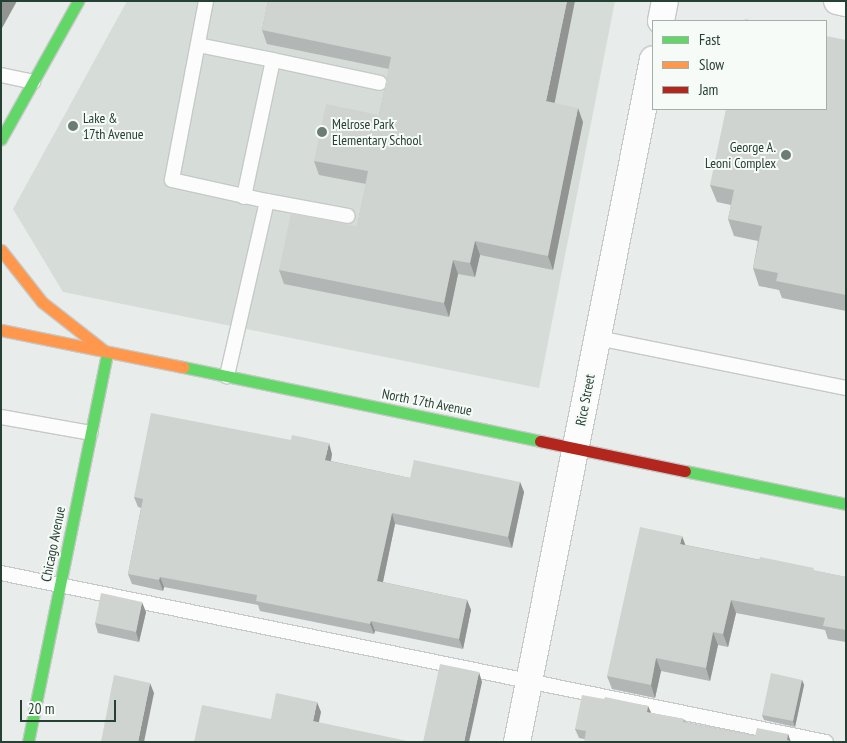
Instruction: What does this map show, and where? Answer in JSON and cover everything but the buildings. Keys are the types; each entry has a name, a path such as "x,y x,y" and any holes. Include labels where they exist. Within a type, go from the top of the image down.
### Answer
{"main road":[{"path":"1,139 78,1"},
{"path":"1,250 42,302 107,353"},
{"name":"North 17th Avenue","path":"1,330 846,504"},
{"name":"Chicago Avenue","path":"28,742 107,353"}],"street":[{"path":"661,20 665,1"},
{"path":"837,1 846,3"},
{"name":"Rice Street","path":"517,742 652,64"}],"lane":[{"path":"206,1 172,180 267,201 348,216"},
{"path":"198,45 380,83"},
{"path":"244,196 272,60"},
{"path":"1,75 33,82"},
{"path":"226,376 267,201"},
{"path":"598,338 846,388"},
{"path":"1,417 91,433"},
{"path":"1,573 826,742"}],"shaded area":[{"name":"Melrose Park Elementary School","path":"127,1 615,1 539,388 63,292 13,209"}],"traffic: fast":[{"path":"1,139 78,1"},
{"path":"28,742 107,353"},
{"path":"183,367 540,441"},
{"path":"685,471 846,504"}],"traffic: slow":[{"path":"1,250 42,302 102,349"},
{"path":"1,330 183,367"}],"traffic: jam":[{"path":"540,441 685,471"}],"place":[{"name":"Lake & 17th Avenue","path":"73,126"},
{"name":"Melrose Park Elementary School","path":"322,132"},
{"name":"George A. Leoni Complex","path":"786,155"}]}
